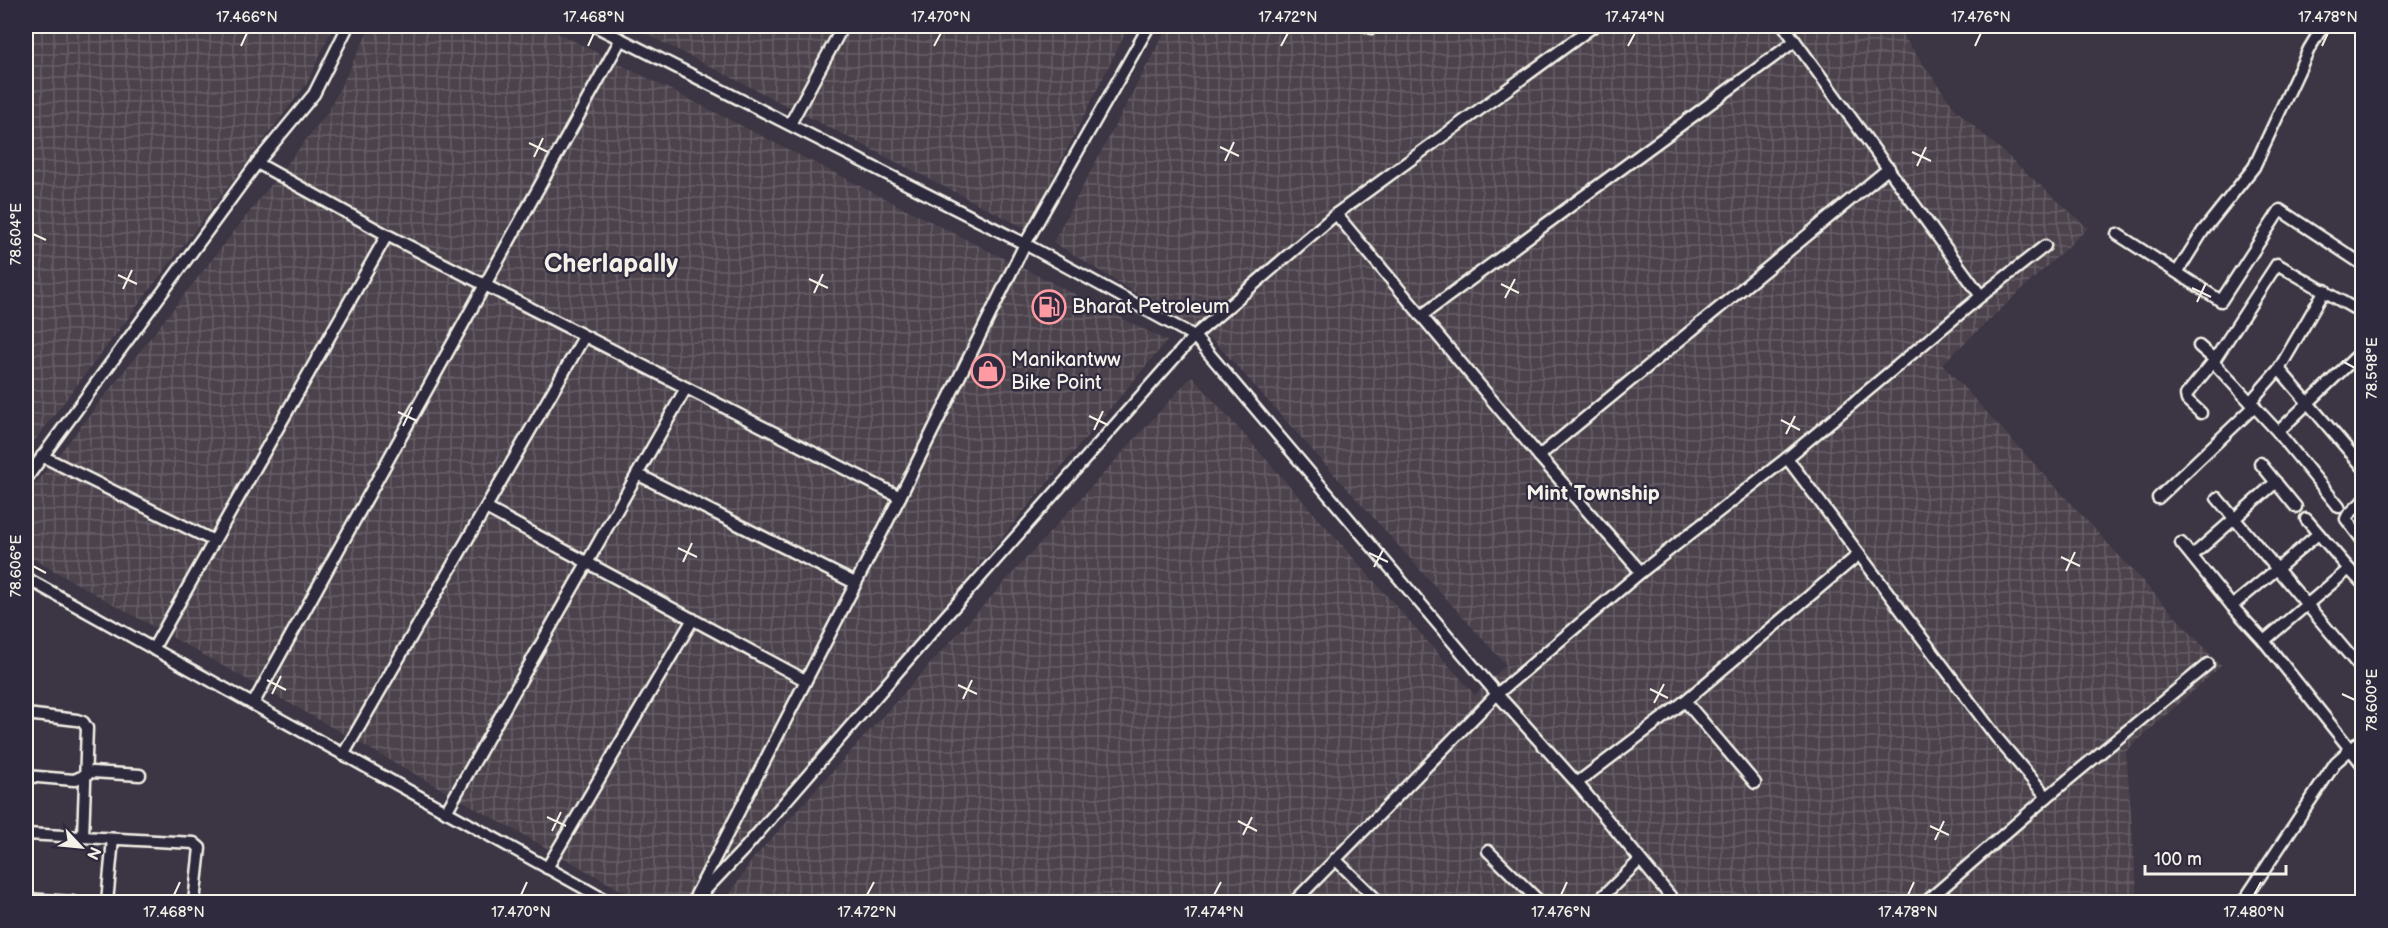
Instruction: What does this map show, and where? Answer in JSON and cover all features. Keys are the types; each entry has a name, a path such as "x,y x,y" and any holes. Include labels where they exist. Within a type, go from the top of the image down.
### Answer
{"street":[{"path":"26,479 257,163 314,94 348,26"},
{"path":"595,26 1025,244 1194,336 1497,694 1576,783 1675,903"},
{"path":"790,124 843,26"},
{"path":"693,903 900,497 1025,244 1149,26"},
{"path":"1366,26 1371,28 1373,26"},
{"path":"693,903 746,847 937,626 1194,336 1336,214 1594,26"},
{"path":"1784,26 1981,296"},
{"path":"2178,271 2203,231 2246,177 2261,154 2323,26"},
{"path":"253,704 621,39"},
{"path":"1421,316 1795,41"},
{"path":"257,163 387,235 900,497"},
{"path":"1539,456 1889,168"},
{"path":"2117,234 2178,271 2221,301 2280,210 2362,264"},
{"path":"1336,214 1539,456 1641,572"},
{"path":"153,649 387,235"},
{"path":"1294,903 1497,694 1641,572 1787,459 2044,246"},
{"path":"2201,413 2187,400 2186,395 2214,361 2277,264 2362,313"},
{"path":"2158,498 2253,404 2279,369 2325,290"},
{"path":"343,755 584,337"},
{"path":"2199,346 2278,432 2339,507"},
{"path":"2278,432 2362,351"},
{"path":"2279,369 2362,466"},
{"path":"446,812 686,388"},
{"path":"42,456 214,541"},
{"path":"1787,459 1858,555 1924,638 1997,738 2047,796"},
{"path":"2260,463 2296,507"},
{"path":"637,474 855,583"},
{"path":"2192,556 2276,482"},
{"path":"2217,498 2362,670"},
{"path":"2362,502 2346,517 2362,540"},
{"path":"486,508 805,680"},
{"path":"2306,519 2362,583"},
{"path":"2232,606 2318,534"},
{"path":"2181,543 2264,641 2362,764"},
{"path":"1576,783 1685,701 1858,555"},
{"path":"2264,641 2349,569"},
{"path":"26,578 609,903"},
{"path":"547,868 693,619"},
{"path":"1926,903 2047,796 2208,664"},
{"path":"1685,701 1755,783"},
{"path":"26,714 83,722 87,728 83,837"},
{"path":"2243,903 2336,762 2362,739"},
{"path":"26,776 74,780 86,773 140,775"},
{"path":"26,834 194,843 200,848 195,903"},
{"path":"107,903 113,839"},
{"path":"1488,851 1540,903"},
{"path":"1335,859 1379,903"},
{"path":"1597,903 1640,860"},
{"path":"26,898 73,903"}],"shaded area":[{"path":"26,26 333,26 308,82 26,452"},
{"path":"371,26 544,26 1167,341 746,842 680,902 642,902 26,555 26,496 328,112"},
{"path":"631,26 1129,26 1027,229"},
{"path":"1168,26 1896,26 1955,109 2088,228 1942,364 2221,666 2126,751 2138,902 725,902 752,860 1192,376 1475,695 1506,665 1215,342 1053,242"}],"place":[{"name":"Bharat Petroleum","path":"1049,307"},
{"name":"Manikantww Bike Point","path":"988,371"}],"district":[{"name":"Cherlapally","path":"611,264"},
{"name":"Mint Township","path":"1593,493"}]}
